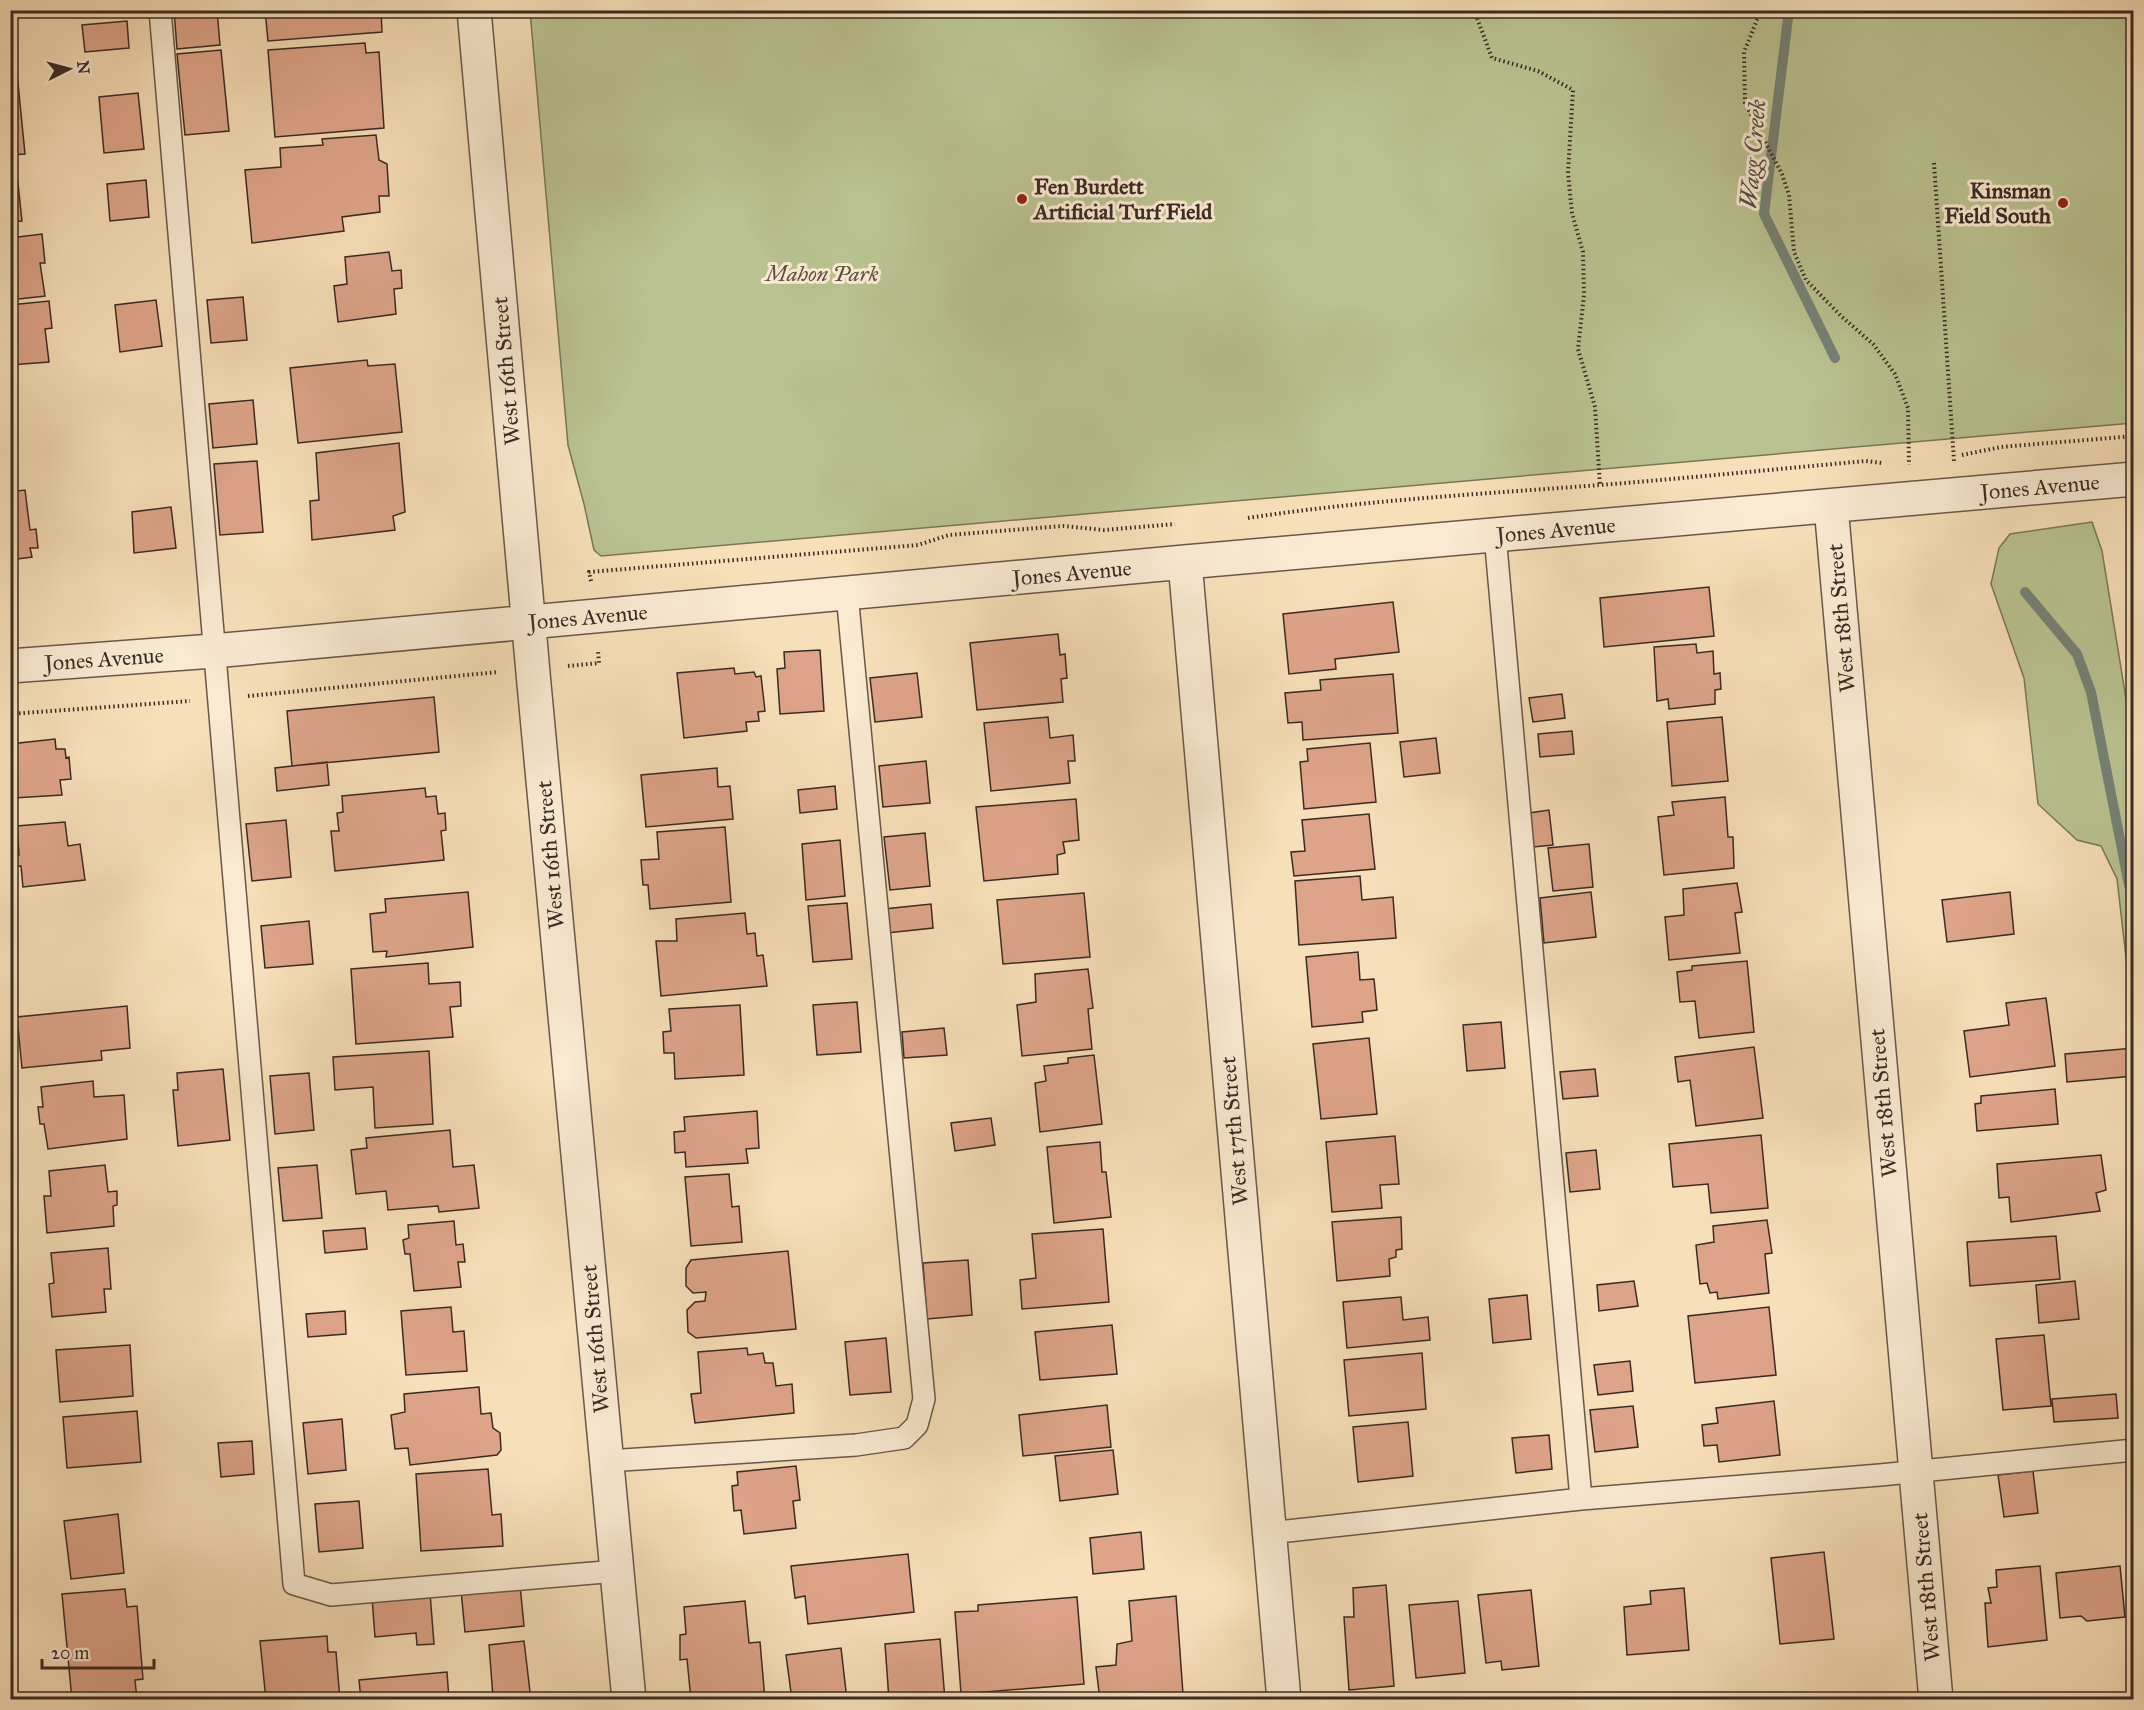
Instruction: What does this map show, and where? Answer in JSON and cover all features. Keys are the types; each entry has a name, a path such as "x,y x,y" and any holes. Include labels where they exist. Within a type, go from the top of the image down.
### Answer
{"street":[{"name":"West 16th Street","path":"474,10 629,1700"},
{"name":"Jones Avenue","path":"10,666 213,651 1185,562 2133,479"},
{"name":"West 18th Street","path":"1831,506 1936,1700"},
{"name":"West 17th Street","path":"1185,562 1284,1700"}],"lane":[{"path":"159,10 294,1584 331,1595 617,1571"},
{"path":"1495,535 1581,1499"},
{"path":"607,1461 856,1445 904,1438 917,1425 924,1399 847,594"},
{"path":"1269,1533 1581,1499 2133,1450"}],"path":[{"path":"1474,10 1492,58 1538,71 1573,90 1568,173 1572,213 1583,252 1584,295 1578,349 1595,407 1604,525"},
{"path":"1777,10 1763,13 1757,20 1744,52 1745,103 1782,174 1789,195 1794,252 1806,280 1841,316 1873,344 1895,374 1908,408 1909,472"},
{"path":"1934,163 1956,495"},
{"path":"1953,457 2001,447 2133,436"},
{"path":"1900,461 1919,459"},
{"path":"1246,518 1325,506 1498,491 1600,485 1866,461 1884,463"},
{"path":"592,588 589,572 918,545 949,535 1063,526 1104,530 1176,524"},
{"path":"572,666 599,663 598,644"},
{"path":"241,696 509,671"},
{"path":"10,714 201,700"}],"green space":[{"name":"Mahon Park","path":"530,11 2133,11 2133,423 601,556 594,550 568,445"},
{"path":"2092,522 2102,551 2133,742 2133,972 2126,957 2117,879 2101,846 2077,840 2038,804 2024,678 1991,584 1999,548 2010,534"}],"building":[{"path":"174,10 217,10 220,45 177,49"},
{"path":"265,10 381,10 382,32 268,41"},
{"path":"127,21 129,48 85,52 82,25"},
{"path":"365,43 366,53 379,52 384,128 275,137 268,50"},
{"path":"221,50 229,131 185,135 177,54"},
{"path":"10,73 17,73 25,154 10,155"},
{"path":"138,93 144,149 104,153 99,97"},
{"path":"376,135 379,160 387,164 389,196 379,196 380,212 342,217 344,231 252,243 245,170 281,167 280,148 323,145 322,139"},
{"path":"10,174 17,174 22,221 10,222"},
{"path":"146,180 149,217 110,221 107,184"},
{"path":"42,234 45,263 40,263 45,296 10,300 10,238"},
{"path":"389,252 392,271 401,270 402,288 394,289 396,314 338,322 334,286 347,284 345,257"},
{"path":"243,297 247,340 211,343 207,300"},
{"path":"156,300 162,346 120,352 115,305"},
{"path":"49,301 52,328 45,329 49,362 10,365 10,305"},
{"path":"367,360 368,366 395,364 402,432 298,443 290,368"},
{"path":"253,400 257,444 213,448 209,404"},
{"path":"399,443 405,512 393,516 395,530 312,540 310,501 319,500 316,453"},
{"path":"257,461 263,532 220,535 214,464"},
{"path":"25,490 30,530 36,529 38,548 30,548 32,557 10,560 10,492"},
{"path":"171,507 176,548 134,553 132,512"},
{"path":"1709,587 1714,636 1604,647 1600,598"},
{"path":"1393,602 1399,652 1335,659 1336,669 1289,674 1283,614"},
{"path":"1058,634 1060,655 1065,654 1067,678 1061,679 1063,702 977,710 970,643"},
{"path":"1696,644 1697,653 1713,651 1714,674 1720,673 1721,689 1715,690 1715,704 1669,709 1668,699 1657,701 1654,647"},
{"path":"820,650 824,711 780,714 777,669 785,668 784,652"},
{"path":"734,668 735,674 754,672 756,677 761,676 765,711 758,712 759,721 746,722 747,731 684,738 677,673"},
{"path":"917,673 922,717 875,722 870,678"},
{"path":"1393,674 1398,733 1303,740 1302,722 1288,723 1285,693 1321,690 1320,680"},
{"path":"1562,694 1565,718 1533,722 1529,698"},
{"path":"434,697 439,752 292,766 287,711"},
{"path":"1048,717 1050,738 1073,735 1075,761 1068,761 1070,783 991,791 984,723"},
{"path":"1722,717 1728,781 1672,786 1667,722"},
{"path":"1572,731 1574,754 1540,757 1538,734"},
{"path":"1436,738 1440,773 1404,777 1400,742"},
{"path":"55,739 56,749 65,749 66,758 69,757 71,779 60,780 62,795 14,798 10,744"},
{"path":"1370,743 1376,802 1304,809 1300,762 1308,761 1307,749"},
{"path":"926,761 930,803 883,807 879,766"},
{"path":"327,762 329,785 277,791 275,768"},
{"path":"717,768 718,787 730,786 733,819 646,827 641,775"},
{"path":"835,786 837,809 800,813 798,790"},
{"path":"425,788 426,797 436,796 438,814 445,813 446,830 441,831 444,860 335,871 331,831 339,831 337,813 343,812 342,796"},
{"path":"1725,797 1728,837 1733,837 1734,868 1664,875 1658,817 1674,815 1672,802"},
{"path":"1076,799 1079,840 1063,842 1065,853 1057,855 1058,874 984,881 976,807"},
{"path":"1549,810 1553,845 1533,847 1529,813"},
{"path":"1369,814 1375,869 1294,876 1291,852 1305,851 1302,820"},
{"path":"286,820 291,877 252,881 246,824"},
{"path":"65,822 68,846 80,844 85,880 23,887 21,866 11,867 11,855 19,855 17,826"},
{"path":"725,827 731,902 650,909 648,885 643,885 641,860 659,859 657,832"},
{"path":"925,833 930,886 890,890 884,837"},
{"path":"840,840 845,896 806,900 802,844"},
{"path":"1589,844 1593,887 1553,891 1548,848"},
{"path":"1360,876 1362,900 1393,897 1396,938 1299,945 1295,881"},
{"path":"1737,883 1742,912 1735,913 1740,953 1669,960 1665,917 1684,915 1683,889"},
{"path":"468,892 473,947 386,957 387,951 373,952 370,914 386,912 385,899"},
{"path":"1591,892 1596,937 1544,943 1540,898"},
{"path":"2010,892 2014,934 1947,942 1942,900"},
{"path":"1084,893 1090,957 1003,964 997,900"},
{"path":"847,903 852,959 813,962 808,906"},
{"path":"931,904 933,928 887,933 884,909"},
{"path":"745,913 747,934 755,933 757,956 763,955 767,986 661,996 656,941 677,941 676,919"},
{"path":"309,921 313,964 265,968 261,926"},
{"path":"1358,952 1360,980 1374,979 1377,1010 1362,1012 1363,1022 1312,1027 1306,957"},
{"path":"1747,961 1754,1032 1699,1038 1695,1001 1680,1002 1677,972 1692,970 1692,966"},
{"path":"428,963 429,984 460,982 461,1006 450,1007 453,1037 356,1044 351,969"},
{"path":"1088,969 1093,1008 1088,1009 1092,1049 1022,1056 1017,1005 1036,1002 1035,974"},
{"path":"2046,998 2055,1066 1970,1077 1964,1031 2009,1025 2006,1003"},
{"path":"857,1002 861,1052 817,1055 813,1005"},
{"path":"740,1005 744,1075 675,1079 674,1053 664,1053 663,1032 671,1031 669,1009"},
{"path":"127,1006 130,1048 101,1051 102,1060 22,1068 17,1017"},
{"path":"1501,1022 1505,1068 1467,1071 1463,1025"},
{"path":"944,1028 947,1055 904,1058 902,1032"},
{"path":"1369,1038 1377,1114 1321,1119 1313,1044"},
{"path":"1754,1047 1763,1118 1696,1126 1690,1080 1678,1082 1675,1057"},
{"path":"2134,1048 2134,1076 2067,1082 2065,1054"},
{"path":"429,1051 433,1124 375,1128 373,1087 335,1090 333,1057"},
{"path":"1094,1055 1102,1124 1040,1132 1035,1083 1046,1081 1044,1066 1068,1063 1068,1058"},
{"path":"223,1069 230,1140 178,1146 173,1090 178,1090 177,1073"},
{"path":"1595,1069 1598,1096 1563,1099 1560,1072"},
{"path":"309,1073 314,1130 275,1134 270,1076"},
{"path":"93,1081 94,1097 124,1095 127,1139 48,1149 44,1124 40,1124 38,1107 43,1107 41,1087"},
{"path":"2055,1089 2058,1124 1977,1131 1975,1104 1981,1103 1981,1096"},
{"path":"757,1111 759,1148 746,1149 748,1163 686,1167 685,1152 675,1153 674,1132 685,1131 684,1117"},
{"path":"991,1118 995,1145 955,1151 951,1123"},
{"path":"450,1130 453,1167 474,1165 479,1208 439,1212 438,1206 388,1210 386,1191 356,1194 351,1150 367,1148 366,1138"},
{"path":"1761,1135 1768,1208 1711,1213 1708,1184 1673,1187 1669,1144"},
{"path":"1395,1136 1399,1184 1380,1185 1382,1208 1332,1212 1326,1142"},
{"path":"1100,1142 1102,1172 1106,1172 1111,1217 1054,1223 1047,1147"},
{"path":"1596,1150 1600,1189 1570,1192 1566,1153"},
{"path":"2101,1155 2106,1190 2096,1193 2100,1211 2011,1222 2009,1197 1999,1198 1997,1164"},
{"path":"105,1165 108,1192 117,1191 117,1205 113,1206 114,1226 47,1233 44,1196 51,1196 49,1171"},
{"path":"317,1165 322,1218 283,1221 278,1168"},
{"path":"729,1174 732,1207 739,1206 742,1242 691,1246 685,1177"},
{"path":"1401,1217 1402,1249 1396,1250 1396,1257 1389,1259 1390,1276 1337,1281 1332,1222"},
{"path":"1767,1220 1772,1253 1765,1254 1769,1293 1718,1299 1717,1292 1710,1293 1707,1283 1700,1284 1696,1245 1714,1242 1713,1226"},
{"path":"454,1221 456,1245 463,1244 465,1262 458,1262 461,1287 414,1291 410,1254 405,1254 403,1240 409,1238 408,1225"},
{"path":"365,1228 367,1249 325,1253 323,1231"},
{"path":"1103,1229 1109,1302 1022,1309 1020,1280 1036,1278 1032,1234"},
{"path":"2056,1236 2060,1279 1970,1286 1967,1242"},
{"path":"108,1248 111,1289 104,1289 106,1312 52,1317 49,1284 54,1283 51,1253"},
{"path":"788,1251 796,1329 696,1338 688,1332 687,1310 695,1302 705,1301 706,1292 693,1293 686,1286 686,1268 691,1260"},
{"path":"968,1260 972,1315 927,1319 923,1263"},
{"path":"1634,1281 1638,1306 1599,1311 1597,1285"},
{"path":"2075,1281 2079,1319 2039,1323 2036,1285"},
{"path":"1527,1295 1531,1339 1493,1343 1489,1299"},
{"path":"1401,1297 1403,1320 1428,1317 1430,1340 1347,1348 1343,1302"},
{"path":"451,1307 453,1332 464,1331 467,1371 406,1375 401,1311"},
{"path":"1769,1307 1776,1375 1695,1383 1688,1316"},
{"path":"345,1311 346,1334 308,1337 306,1314"},
{"path":"1112,1325 1117,1374 1040,1380 1035,1332"},
{"path":"2044,1335 2051,1406 2003,1410 1996,1339"},
{"path":"886,1338 891,1392 850,1395 845,1342"},
{"path":"130,1345 133,1396 60,1402 56,1350"},
{"path":"747,1348 748,1355 763,1353 765,1363 773,1363 776,1386 792,1384 794,1413 695,1423 691,1394 701,1393 698,1352"},
{"path":"1422,1353 1426,1409 1349,1416 1344,1360"},
{"path":"1630,1361 1633,1391 1598,1395 1594,1365"},
{"path":"479,1387 481,1414 491,1413 493,1428 500,1433 501,1450 497,1455 410,1465 408,1448 395,1449 391,1415 405,1412 404,1394"},
{"path":"2116,1394 2118,1418 2054,1422 2052,1399"},
{"path":"1774,1401 1780,1455 1719,1462 1717,1445 1704,1446 1702,1425 1718,1423 1716,1408"},
{"path":"1107,1405 1111,1447 1023,1456 1019,1415"},
{"path":"1633,1406 1638,1447 1595,1452 1590,1410"},
{"path":"137,1411 141,1462 67,1468 63,1417"},
{"path":"342,1419 346,1470 308,1474 303,1423"},
{"path":"1408,1422 1413,1476 1358,1482 1353,1427"},
{"path":"1549,1435 1552,1469 1516,1473 1512,1438"},
{"path":"252,1441 254,1474 221,1477 218,1443"},
{"path":"1113,1450 1118,1494 1060,1501 1055,1456"},
{"path":"796,1466 800,1500 793,1501 796,1528 744,1534 741,1510 734,1511 732,1486 738,1485 737,1472"},
{"path":"488,1469 492,1515 501,1514 503,1546 421,1551 416,1474"},
{"path":"2033,1471 2038,1513 2004,1517 1998,1475"},
{"path":"359,1501 363,1548 319,1552 315,1504"},
{"path":"118,1514 124,1573 71,1579 64,1521"},
{"path":"1141,1532 1144,1569 1093,1574 1090,1538"},
{"path":"1824,1552 1834,1639 1780,1644 1771,1558"},
{"path":"2129,1553 2134,1553 2134,1593"},
{"path":"908,1554 914,1612 808,1624 805,1596 795,1598 791,1566"},
{"path":"2040,1566 2047,1640 1988,1647 1985,1603 1991,1603 1988,1588 1997,1587 1996,1570"},
{"path":"2120,1566 2125,1617 2087,1621 2081,1616 2060,1618 2056,1573"},
{"path":"520,1585 524,1626 465,1632 461,1590"},
{"path":"1386,1585 1394,1686 1349,1690 1344,1617 1354,1617 1353,1588"},
{"path":"1684,1588 1689,1650 1627,1655 1624,1607 1651,1604 1650,1591"},
{"path":"125,1589 127,1607 137,1606 143,1679 135,1680 137,1700 72,1700 62,1594"},
{"path":"1531,1590 1539,1666 1502,1670 1501,1661 1486,1663 1478,1595"},
{"path":"430,1593 434,1644 417,1645 416,1633 375,1637 372,1598"},
{"path":"1176,1596 1183,1694 1178,1700 1100,1700 1096,1667 1116,1665 1117,1644 1132,1641 1129,1601"},
{"path":"1077,1597 1084,1684 961,1694 955,1612 978,1611 978,1605"},
{"path":"745,1601 749,1643 760,1642 765,1700 691,1700 687,1659 680,1660 680,1635 686,1634 684,1607"},
{"path":"1458,1601 1465,1673 1416,1678 1409,1605"},
{"path":"327,1636 328,1652 336,1652 340,1700 266,1700 260,1641"},
{"path":"940,1639 945,1700 889,1700 885,1644"},
{"path":"524,1641 531,1700 477,1700 493,1697 489,1645"},
{"path":"841,1648 847,1700 792,1700 786,1655"},
{"path":"447,1672 449,1700 361,1700 359,1680"}],"waterway":[{"name":"Wagg Creek","path":"1789,10 1764,214 1835,358"},
{"name":"Wagg Creek","path":"2025,592 2077,654 2091,692 2129,885 2134,898"}],"place":[{"name":"Fen Burdett Artificial Turf Field","path":"1022,199"},
{"name":"Kinsman Field South","path":"2063,203"}]}
